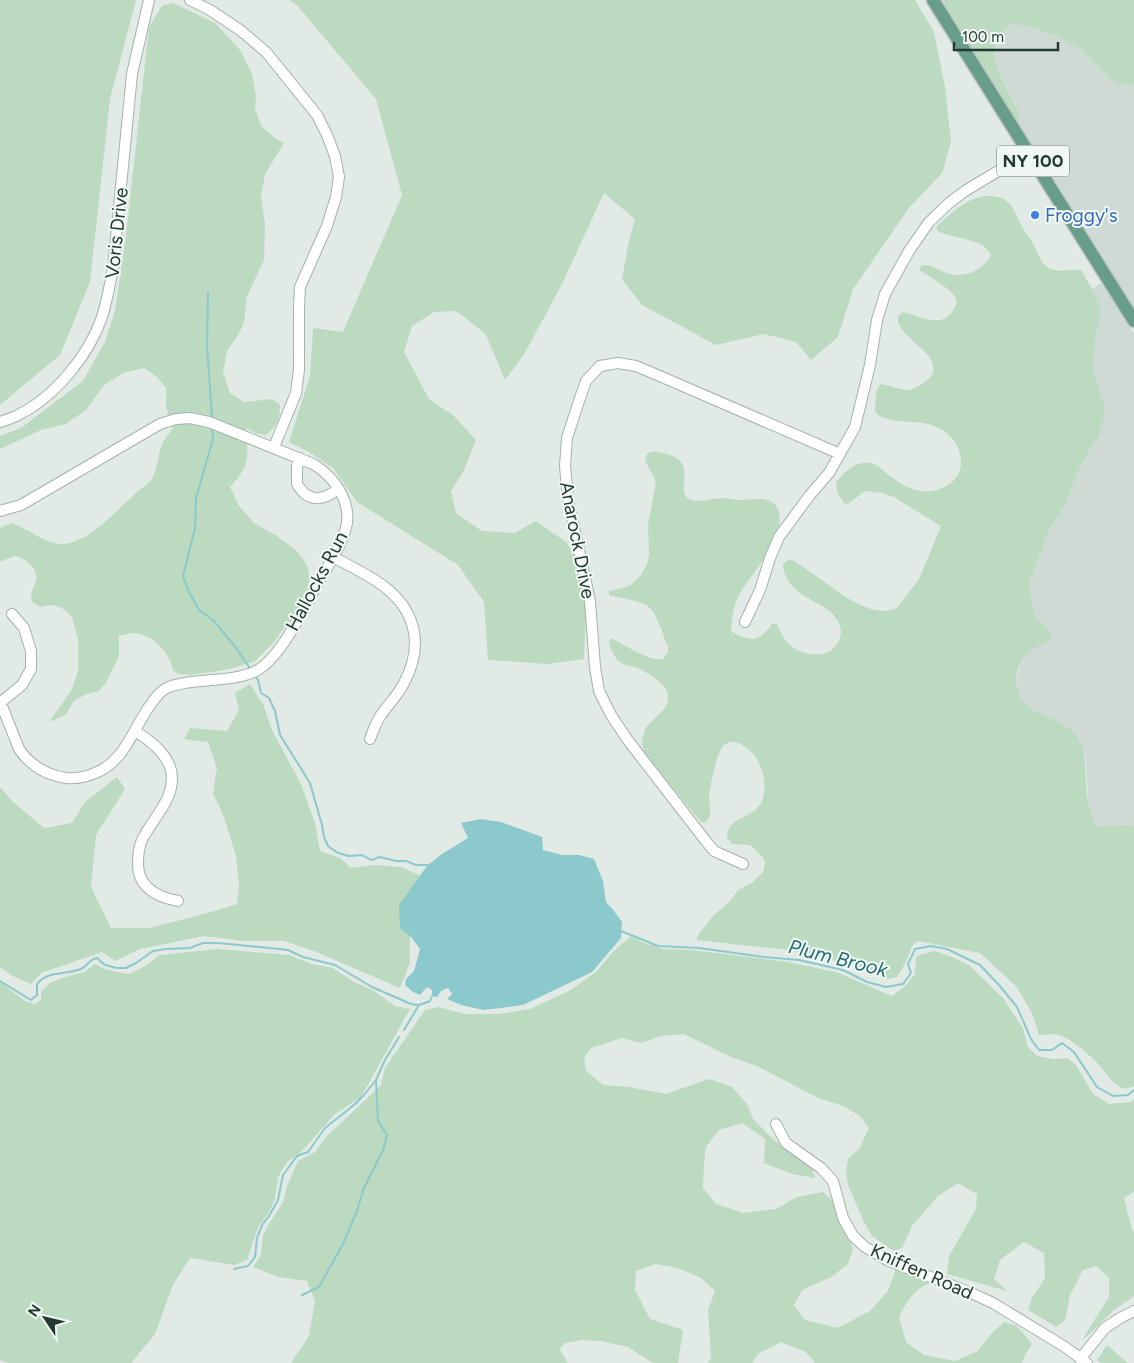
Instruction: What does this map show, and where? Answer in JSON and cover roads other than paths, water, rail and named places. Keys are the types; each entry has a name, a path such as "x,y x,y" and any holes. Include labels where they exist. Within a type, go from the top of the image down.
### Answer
{"main road":[{"name":"NY 100","path":"933,0 1134,321"}],"street":[{"name":"Voris Drive","path":"0,422 18,415 35,404 68,375 86,351 102,318 109,294 113,268 132,74 149,0"},
{"path":"190,0 210,10 240,30 266,52 317,114 335,156 339,177 336,198 327,226 300,287 299,370 296,393 274,447"},
{"path":"745,622 760,590 779,537 829,473 855,427 870,365 877,320 886,294 909,251 929,222 949,203 1028,153"},
{"name":"Anarock Drive","path":"743,864 714,851 627,739 610,715 599,691 595,667 590,601 568,499 564,466 568,438 578,401 586,381 600,366 618,363 636,366 840,454"},
{"name":"Hallocks Run","path":"0,512 21,506 160,424 176,419 190,418 209,422 274,447 320,468 338,489 346,504 347,520 345,532 333,557 287,637 262,667 247,674 219,680 195,681 166,688 154,698 143,714 118,758 100,772 83,778 70,778 47,774 36,767 19,749 0,702"},
{"path":"300,458 297,466 297,484 306,494 317,499 331,495 338,489"},
{"path":"333,557 379,582 405,606 410,615 416,640 411,668 400,690 377,722 370,739"},
{"path":"0,702 22,685 30,669 31,651 24,628 12,614"},
{"path":"135,731 152,743 159,751 169,766 171,777 170,792 143,838 138,854 138,867 143,883 149,889 163,898 178,901"},
{"name":"Kniffen Road","path":"776,1124 786,1143 821,1168 833,1181 843,1218 853,1236 865,1247 889,1261 993,1303 1065,1347 1083,1361"},
{"path":"1083,1361 1105,1328 1134,1311"}],"water":[{"path":"481,819 501,822 542,837 543,850 562,855 579,855 594,859 603,881 606,902 622,922 621,938 592,972 523,1005 484,1010 461,1005 447,999 452,994 448,988 441,991 437,997 432,996 432,990 427,987 420,995 405,985 406,979 414,971 420,949 412,938 400,928 399,905 428,865 468,838 461,823"}],"waterway":[{"path":"208,293 207,346 212,417"},
{"path":"212,429 213,439 196,498 195,528 183,576 199,610 213,620 249,667"},
{"path":"256,677 261,693 269,698 275,711 280,735 310,783 328,846 338,853 349,856 362,855 371,860 380,857 396,861 406,861 416,865 428,865"},
{"name":"Plum Brook","path":"621,931 658,946 699,948 799,960 843,970 867,982 886,987 903,984 911,973 908,964 915,949 931,946 947,949 980,965 999,985 1017,1007 1031,1039 1039,1050 1052,1050 1062,1043 1074,1052 1097,1087 1113,1096 1128,1095 1134,1090"},
{"name":"Plum Brook","path":"0,981 31,1000 37,995 37,984 41,980 52,975 76,971 97,958 105,965 126,968 153,951 190,948 203,943 218,943 288,950 303,957 335,965 372,987 411,1004 419,1005 430,1001 432,996"},
{"path":"404,1030 419,1005"},
{"path":"302,1295 319,1287 343,1244 357,1211 364,1188 383,1150 387,1135 378,1121 376,1080 399,1037"},
{"path":"234,1269 248,1266 255,1257 257,1238 262,1225 278,1200 283,1175 297,1156 308,1152 325,1128 354,1105 376,1080"}],"place":[{"name":"Froggy's","path":"1035,215"}]}
